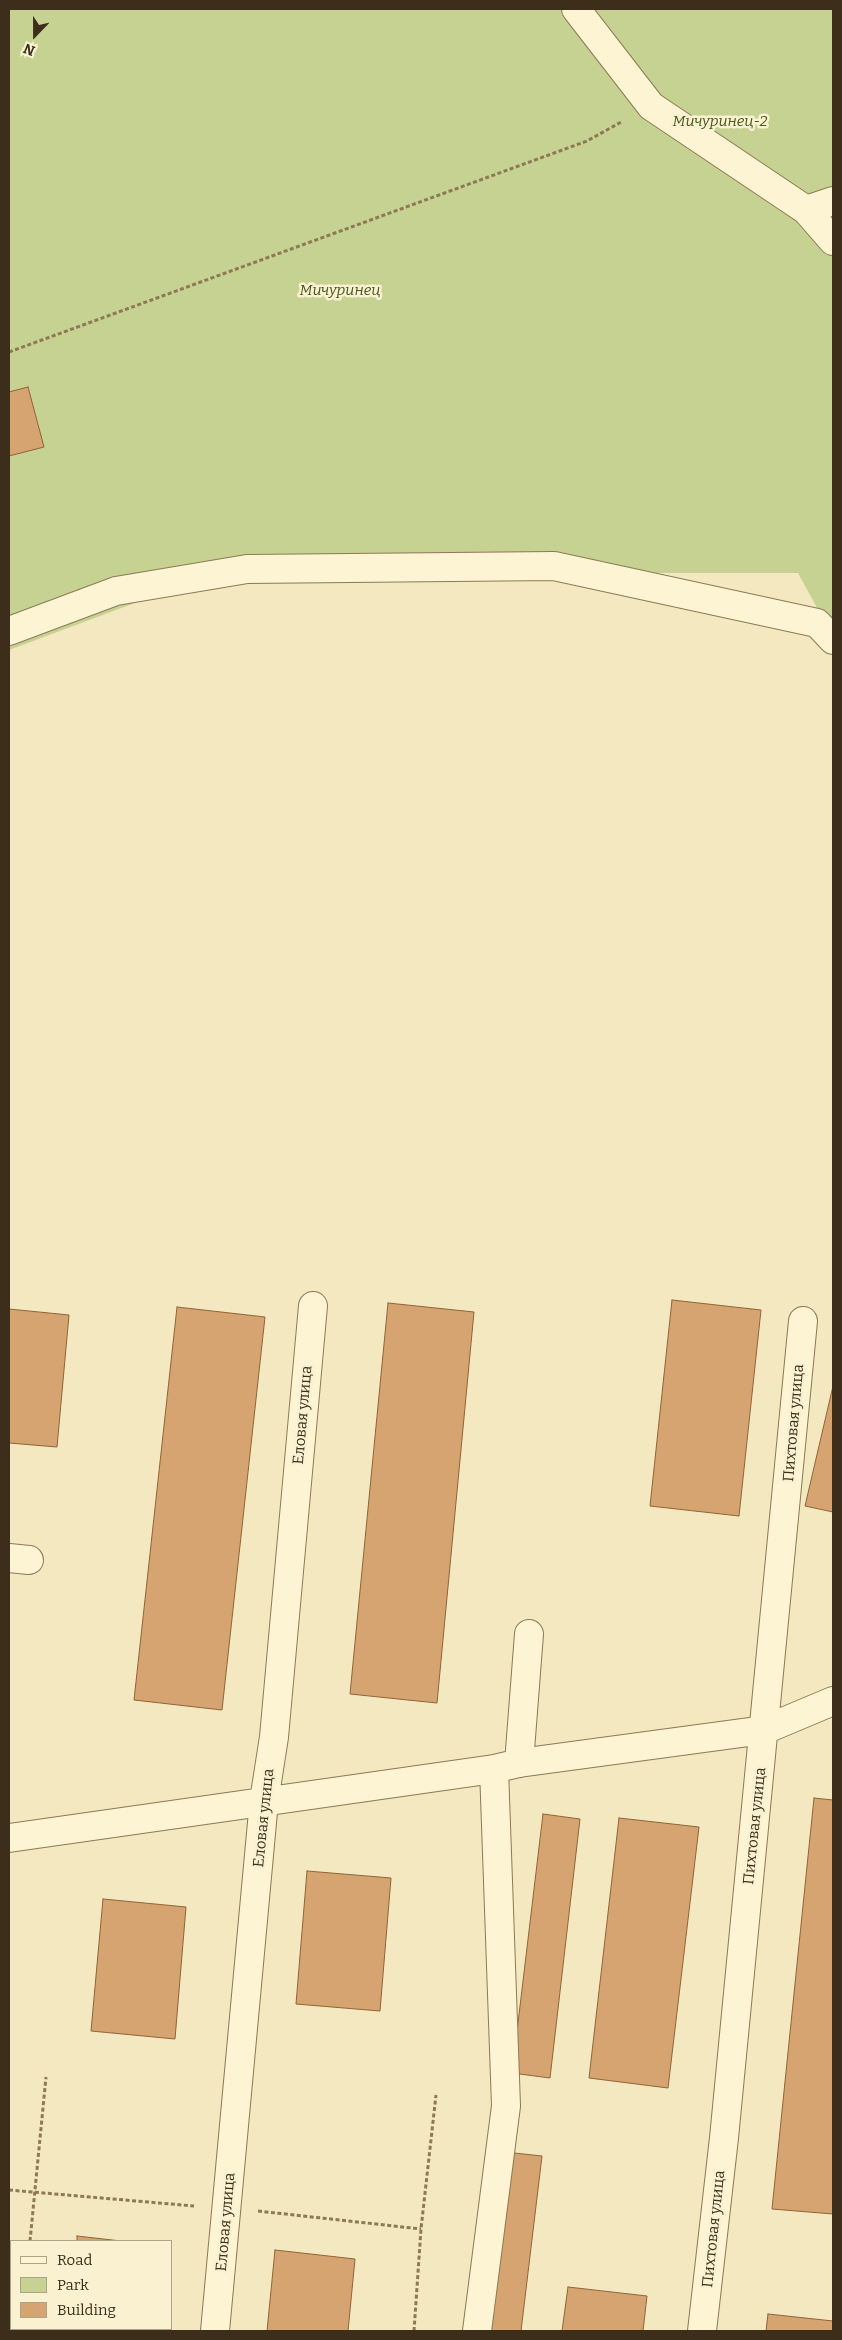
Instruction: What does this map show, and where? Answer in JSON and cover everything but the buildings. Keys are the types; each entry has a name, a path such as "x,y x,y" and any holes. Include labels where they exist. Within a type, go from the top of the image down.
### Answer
{"street":[{"path":"576,9 651,106 806,210 833,241"},
{"path":"806,210 833,201"},
{"path":"9,632 116,591 247,568 554,566 817,623 833,640"},
{"name":"Еловая улица","path":"215,2331 264,1801 274,1737 313,1306"},
{"name":"Пихтовая улица","path":"702,2331 764,1730 803,1321"},
{"path":"477,2331 506,2106 507,1766 529,1634"},
{"path":"9,1838 764,1730 833,1701"}],"path":[{"path":"9,352 587,141 651,106"},
{"path":"30,2240 46,2077"},
{"path":"414,2331 421,2229 436,2095"}],"green space":[{"name":"Мичуринец","path":"9,9 833,9 833,637 798,573 215,573 9,650"}],"park label":[{"name":"Мичуринец-2","path":"720,122"}]}
